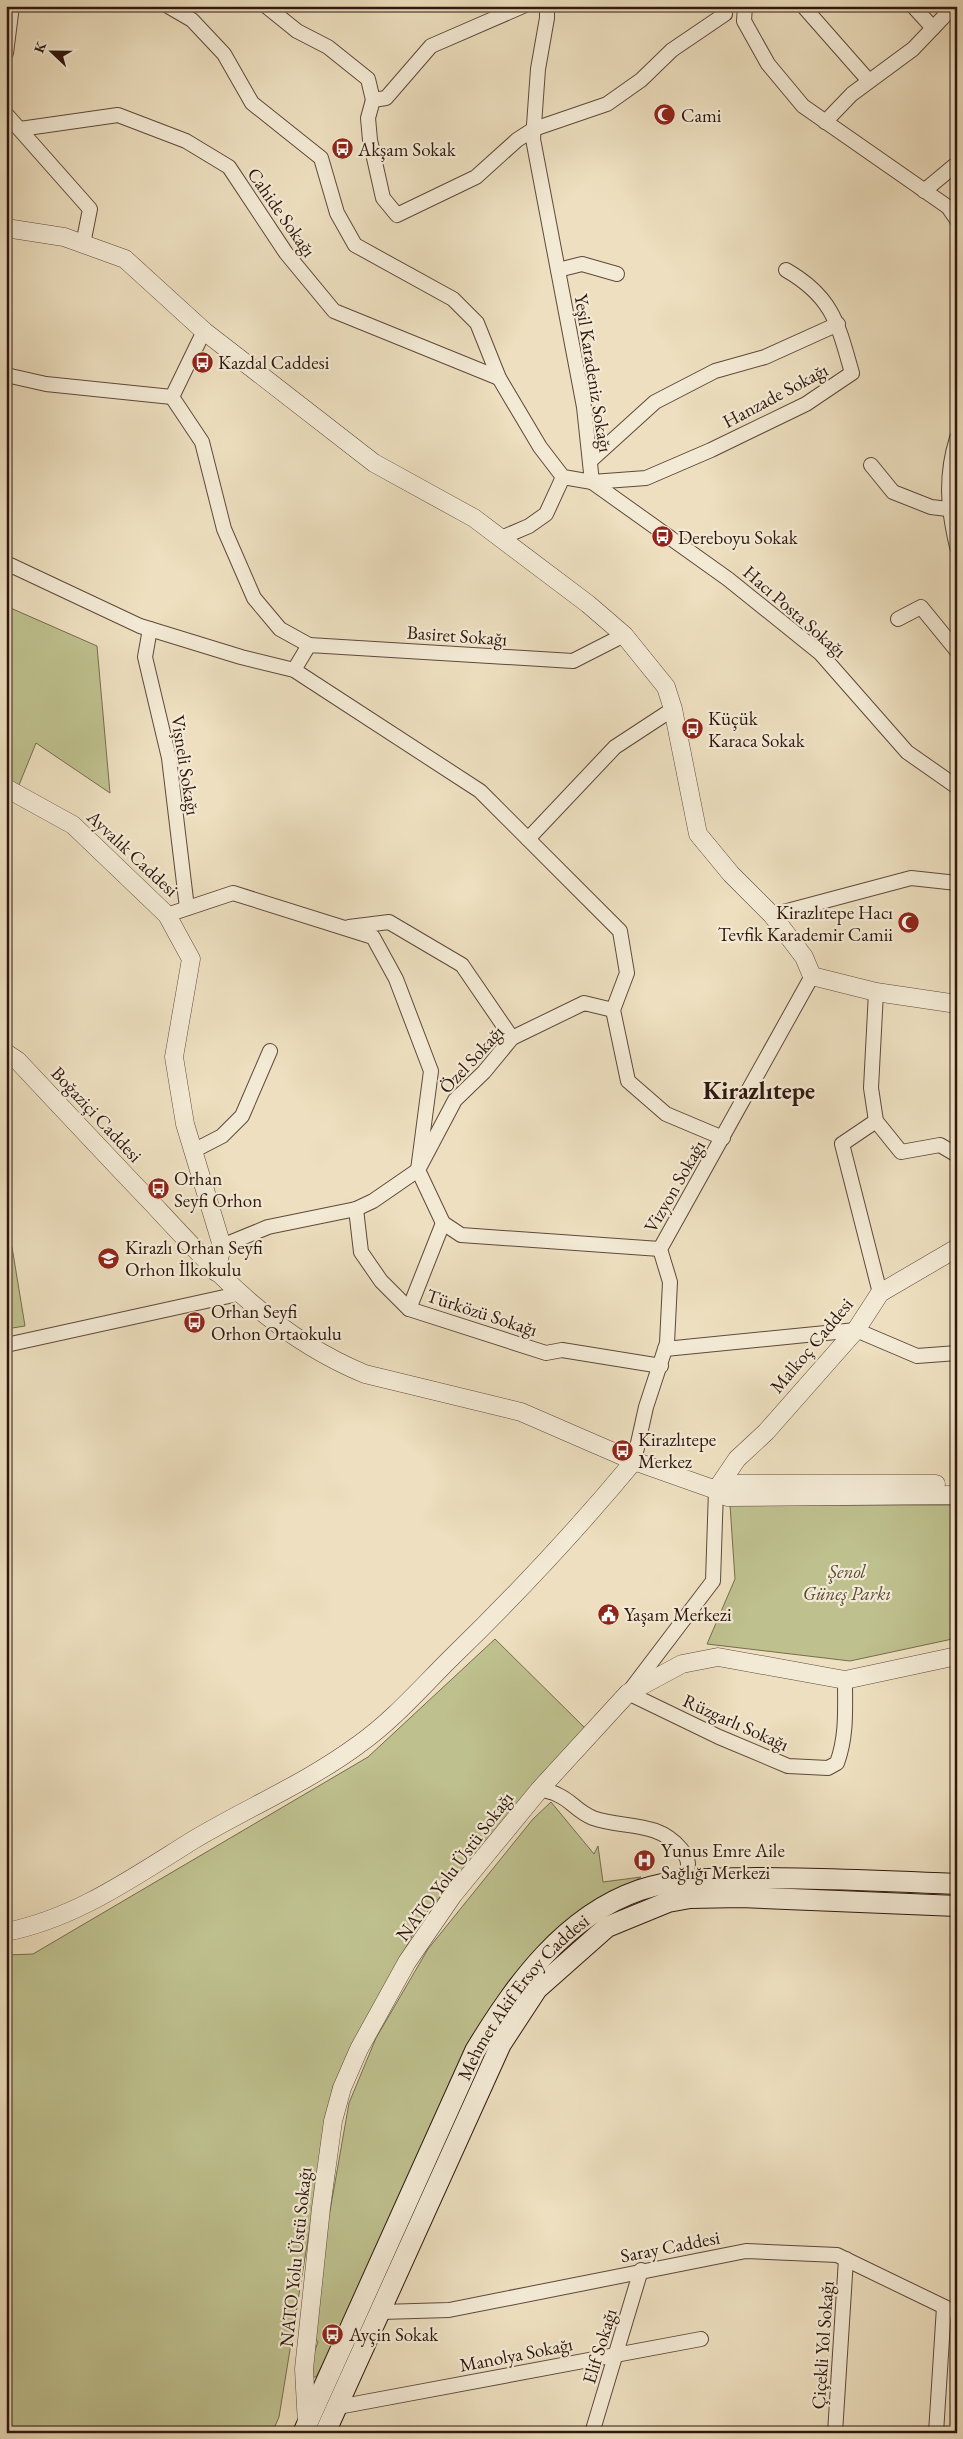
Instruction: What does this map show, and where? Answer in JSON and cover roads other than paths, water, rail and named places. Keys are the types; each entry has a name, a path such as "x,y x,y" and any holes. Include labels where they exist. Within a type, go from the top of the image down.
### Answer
{"main road":[{"name":"Mehmet Akif Ersoy Caddesi","path":"311,2431 359,2307 475,2051 502,2007 529,1971 556,1943 599,1910 639,1891 683,1879 804,1878 957,1884"},
{"path":"683,1879 690,1898"},
{"name":"Mehmet Akif Ersoy Caddesi","path":"311,2431 338,2407 501,2044 537,1989 608,1927 668,1902 690,1898 750,1898 957,1906"},
{"path":"359,2307 381,2312"}],"street":[{"path":"6,53 12,6"},
{"path":"168,6 192,20 224,54 252,103 321,158 337,213 355,245 453,299 477,323 499,378 540,447 563,477 592,482"},
{"path":"266,6 297,31 328,47 368,79 373,100 368,118 370,140 383,198 398,215 476,177 517,140 534,129 607,104 641,80 672,50 724,10 746,7 744,21 768,64 803,106 948,207 957,220"},
{"path":"373,100 386,98 431,46 523,6"},
{"name":"Yeşil Karadeniz Sokağı","path":"547,6 547,18 538,69 534,139 584,407 592,482"},
{"path":"804,6 870,81"},
{"path":"913,6 933,28"},
{"path":"825,122 852,94 913,49 954,6"},
{"path":"6,114 90,209 83,244"},
{"name":"Cahide Sokağı","path":"20,128 118,114 186,141 229,167 286,253 334,311 499,378"},
{"path":"924,191 954,166 957,169"},
{"path":"6,228 64,237 125,259 204,331 374,463 474,518 588,604 624,635 666,687 673,709 698,834 732,874 772,916 804,957 812,976 876,992 957,1004"},
{"name":"Yeşil Karadeniz Sokağı","path":"558,270 582,264 618,274"},
{"name":"Hanzade Sokağı","path":"592,482 646,478 711,450 806,404 852,373 838,324 822,296 806,281 786,270"},
{"path":"590,461 655,402 714,370 765,357 838,324"},
{"path":"172,397 204,331"},
{"path":"6,375 46,384 172,397"},
{"path":"172,397 202,442 224,529 254,598 280,629 309,645 294,670"},
{"path":"957,438 952,455 953,510 957,547"},
{"path":"871,465 893,492 931,507 953,510"},
{"path":"501,538 529,526 546,514 563,477"},
{"name":"Hacı Posta Sokağı","path":"592,482 728,579 820,653 907,752 957,787"},
{"path":"6,563 150,629 294,670 480,791 620,930 627,974 612,1010 628,1082 666,1114 723,1138"},
{"path":"898,619 920,607 957,651"},
{"name":"Vişneli Sokağı","path":"150,629 145,657 169,758 187,908"},
{"name":"Basiret Sokağı","path":"309,645 574,661 624,635"},
{"path":"528,840 615,747 673,709"},
{"name":"Ayvalık Caddesi","path":"6,788 73,825 167,914 191,959 174,1057 185,1124 222,1246 216,1272"},
{"path":"772,916 842,895 911,878 957,883"},
{"path":"167,914 232,893 373,937 396,979 431,1072 418,1170 443,1223 461,1235 660,1249"},
{"path":"344,928 389,922 462,965 512,1038"},
{"name":"Vizyon Sokağı","path":"634,1461 646,1407 668,1343 670,1282 660,1249 812,976"},
{"path":"876,992 871,1088 876,1121 901,1152 940,1145 957,1155"},
{"name":"Özel Sokağı","path":"222,1246 268,1227 356,1209 372,1201 418,1170 455,1100 484,1072 512,1038 584,1003 612,1010"},
{"path":"193,1151 222,1136 242,1116 270,1051"},
{"name":"Boğaziçi Caddesi","path":"6,1053 18,1061 238,1294 282,1329 341,1364 365,1374 521,1412 634,1461 716,1490 728,1497 957,1495"},
{"path":"876,1121 842,1144 880,1293"},
{"name":"Türközü Sokağı","path":"356,1209 361,1252 381,1281 409,1309 546,1353 562,1350 661,1366"},
{"path":"409,1309 443,1223"},
{"name":"Malkoç Caddesi","path":"716,1490 737,1459 766,1432 856,1330 880,1293 957,1248"},
{"path":"6,1345 238,1294"},
{"path":"665,1349 856,1330 917,1356 957,1354"},
{"path":"6,1932 55,1920 88,1904 358,1745 386,1722 505,1606 578,1529 634,1461"},
{"path":"628,1694 713,1581 716,1490 728,1484 957,1484"},
{"name":"NATO Yolu Üstü Sokağı","path":"311,2431 304,2369 333,2121 342,2088 359,2049 407,1962 453,1895 540,1789 628,1694 682,1664 718,1657 845,1680 957,1656"},
{"name":"Rüzgarlı Sokağı","path":"628,1694 719,1737 788,1766 828,1768 837,1763 842,1748 845,1726 845,1680"},
{"path":"540,1789 559,1795 578,1812 599,1820 645,1827 663,1833 680,1847 688,1859 688,1869 683,1879"},
{"name":"Saray Caddesi","path":"381,2312 449,2310 642,2270 746,2251 837,2255 951,2310"},
{"name":"Çiçekli Yol Sokağı","path":"835,2433 846,2259"},
{"name":"Elif Sokağı","path":"592,2433 642,2270"},
{"path":"936,2433 951,2310"},
{"name":"Manolya Sokağı","path":"338,2407 617,2353 701,2339"}],"place":[{"name":"Cami","path":"665,115"},
{"name":"Akşam Sokak","path":"342,149"},
{"name":"Kazdal Caddesi","path":"202,362"},
{"name":"Dereboyu Sokak","path":"662,537"},
{"name":"Küçük Karaca Sokak","path":"692,729"},
{"name":"Kirazlıtepe Hacı Tevfik Karademir Camii","path":"909,923"},
{"name":"Orhan Seyfi Orhon","path":"158,1189"},
{"name":"Kirazlı Orhan Seyfi Orhon İlkokulu","path":"109,1258"},
{"name":"Orhan Seyfi Orhon Ortaokulu","path":"195,1322"},
{"name":"Kirazlıtepe Merkez","path":"622,1450"},
{"name":"Yaşam Merkezi","path":"608,1614"},
{"name":"Yunus Emre Aile Sağlığı Merkezi","path":"645,1861"},
{"name":"Ayçin Sokak","path":"333,2334"}],"district":[{"name":"Kirazlıtepe","path":"759,1091"}],"park label":[{"name":"Şenol Güneş Parkı","path":"847,1582"}]}
